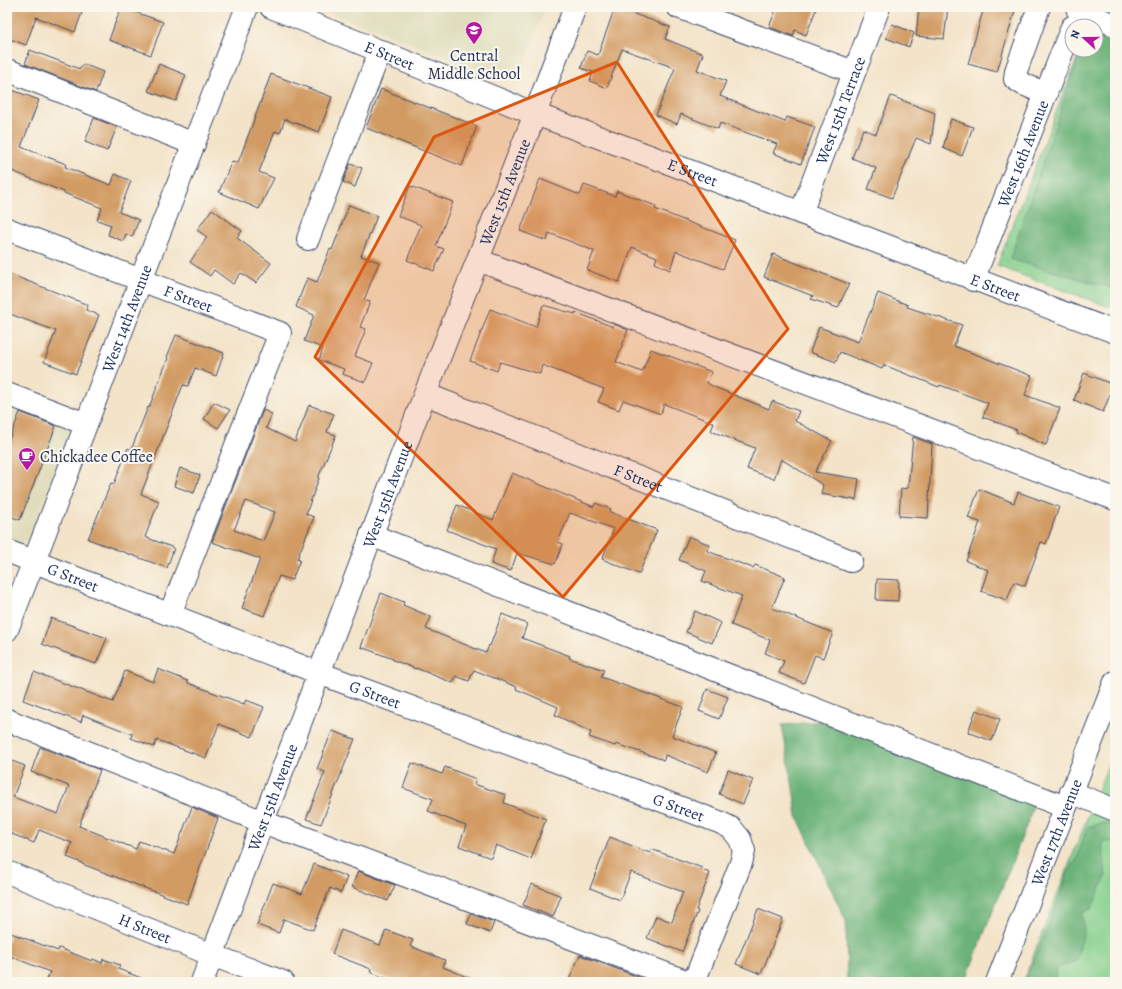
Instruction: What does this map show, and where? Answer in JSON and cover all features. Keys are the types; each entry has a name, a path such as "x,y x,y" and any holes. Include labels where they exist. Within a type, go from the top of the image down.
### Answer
{"street":[{"name":"West 14th Avenue","path":"7,630 247,7"},
{"name":"E Street","path":"271,7 300,12 380,51 535,114 801,213 973,280 1115,332"},
{"name":"West 15th Avenue","path":"202,982 425,394 576,7"},
{"path":"678,7 854,72"},
{"name":"West 15th Terrace","path":"801,213 879,7"},
{"path":"1039,7 1016,71 1015,79 1022,84 1046,94"},
{"path":"1104,23 1115,25"},
{"name":"West 16th Avenue","path":"973,280 1064,48"},
{"path":"308,239 380,51"},
{"path":"7,70 194,144"},
{"name":"F Street","path":"7,229 280,333 170,614"},
{"path":"478,260 1115,499"},
{"path":"7,394 86,424"},
{"name":"F Street","path":"425,394 851,561"},
{"path":"371,535 1068,799 1115,810"},
{"name":"G Street","path":"7,551 319,673 719,822 731,828 740,839 744,850 741,863 694,982"},
{"name":"West 17th Avenue","path":"997,982 1115,682"},
{"path":"7,720 263,822 688,982"},
{"name":"H Street","path":"7,872 212,955 283,982"}],"highlighted area":[{"path":"617,62 788,329 563,597 315,357 434,137"}],"shaded area":[{"name":"Central Middle School","path":"314,7 546,7 517,83"},
{"path":"1095,7 1115,7 1115,44 1104,39 1104,18 1095,18"},
{"path":"7,400 72,426 29,539 17,545 7,542"}],"green space":[{"path":"1104,39 1115,44 1115,309 997,266 1077,58 1104,58"},
{"path":"1104,39 1115,44 1115,289 1010,259 1078,58 1104,58"},
{"path":"822,721 1034,803 965,982 847,982 846,921 797,816 782,725"},
{"path":"1115,747 1115,982 1023,982"},
{"path":"1107,822 1115,831 1115,840 1113,842 1102,842 1106,876 1091,909 1082,913 1084,931 1076,961 1057,968 1054,982 1024,982 1048,928 1068,872 1077,859 1087,827"}],"building":[{"path":"7,7 84,7 75,32 36,17 26,45 7,38"},
{"path":"121,7 163,22 151,55 109,40"},
{"path":"615,7 670,27 665,39 703,54 697,70 726,81 720,96 785,122 787,117 815,127 801,164 773,153 777,144 720,123 718,129 681,114 677,124 656,115 675,68 622,49 607,88 590,81 593,72 581,68 587,51 598,55"},
{"path":"777,7 817,7 806,35 795,30 793,36 769,27"},
{"path":"919,7 948,7 944,39 916,36"},
{"path":"984,7 1016,7 997,72 968,64"},
{"path":"892,24 914,33 909,47 886,38"},
{"path":"30,50 80,69 83,64 103,72 96,92 25,64"},
{"path":"159,64 186,75 176,101 148,91"},
{"path":"271,74 332,97 319,132 285,119 280,133 275,131 259,172 274,178 259,209 219,192 232,161 238,163"},
{"path":"381,89 477,126 462,166 366,128"},
{"path":"12,90 39,100 21,147 66,164 65,167 111,185 115,174 131,181 119,212 139,220 132,237 126,234 123,241 108,235 111,225 97,220 102,208 12,171 8,181 7,180 7,103"},
{"path":"891,96 935,113 931,144 916,138 892,198 868,189 876,168 852,158 863,129 876,134"},
{"path":"94,118 117,127 107,151 85,142"},
{"path":"951,119 973,127 962,156 943,148"},
{"path":"350,164 362,168 355,187 343,182"},
{"path":"540,179 580,195 584,185 615,196 617,191 656,206 655,209 735,240 723,269 676,251 670,270 655,263 657,257 632,247 619,282 587,270 594,251 549,233 547,241 520,231"},
{"path":"410,186 453,202 436,246 444,249 434,271 407,260 421,225 398,216"},
{"path":"349,205 377,216 361,256 379,262 364,300 370,302 360,327 366,329 355,356 373,363 365,382 342,374 344,369 319,360 323,348 304,341 314,315 296,307 307,278 317,282 330,249 332,250"},
{"path":"212,209 242,231 237,238 271,263 256,283 241,273 233,284 214,270 210,276 190,262 207,237 197,230"},
{"path":"773,254 849,284 838,308 811,299 813,296 764,277"},
{"path":"7,273 88,305 86,310 99,315 76,374 44,362 56,331 7,313"},
{"path":"878,293 908,305 907,307 962,325 954,346 1032,376 1025,395 1060,408 1046,445 1016,432 1017,430 983,417 988,403 940,385 939,387 884,365 882,369 840,352 836,362 810,352 819,327 858,342"},
{"path":"543,305 575,314 575,312 613,327 614,324 628,330 616,362 642,372 651,349 712,372 707,383 714,387 769,409 772,401 799,411 795,421 832,441 815,472 859,479 856,500 821,494 823,485 781,459 774,479 747,469 755,448 711,431 714,423 664,404 661,414 623,400 619,410 598,402 604,389 542,365 540,374 500,362 497,371 470,361 490,309 536,327"},
{"path":"176,335 224,353 216,376 195,368 188,386 183,385 141,494 159,501 145,537 174,548 167,568 88,539 111,483 114,484 128,448 131,450 148,407 149,408"},
{"path":"1084,373 1114,385 1103,412 1074,400"},
{"path":"214,402 230,410 218,428 204,419"},
{"path":"309,405 334,414 327,432 336,435 318,478 306,514 314,517 297,559 300,560 292,580 279,576 264,616 242,608 260,559 212,542 263,410 272,414 266,428 295,442","holes":["246,501 275,512 263,541 234,530"]},
{"path":"20,412 56,426 20,520 7,515 7,445"},
{"path":"913,437 932,444 928,518 899,516 901,489 908,488"},
{"path":"180,468 200,475 194,493 174,486"},
{"path":"512,473 594,507 595,503 611,509 610,512 657,530 639,574 602,559 614,529 570,513 558,542 563,544 555,564 517,553 511,571 491,564 496,549 447,530 457,505 493,520"},
{"path":"979,489 1014,503 1018,492 1059,507 1046,544 1041,542 1025,586 1014,582 1007,600 981,591 988,570 966,561 980,522 968,518"},
{"path":"689,536 710,545 707,551 753,568 755,565 785,577 772,608 833,633 823,658 815,655 804,683 779,673 784,661 765,653 770,640 731,625 742,596 702,581 706,571 679,560"},
{"path":"877,579 899,580 898,601 876,600"},
{"path":"381,593 404,602 403,605 431,617 426,629 486,653 502,614 527,624 522,638 570,656 569,658 604,670 601,677 683,707 672,736 716,753 708,772 665,755 664,760 616,744 615,746 589,737 591,732 555,715 558,707 516,689 517,687 474,670 469,681 456,676 453,683 361,647"},
{"path":"695,611 721,623 712,643 686,632"},
{"path":"51,618 107,638 96,664 42,644"},
{"path":"158,669 188,681 188,683 244,704 246,700 264,707 252,737 219,724 206,758 157,740 154,747 131,738 132,734 83,715 81,722 23,700 34,672 113,702 125,671 153,682"},
{"path":"707,689 728,697 719,719 699,711"},
{"path":"976,710 1000,719 992,741 968,732"},
{"path":"332,731 355,739 321,824 306,819 325,772 317,769"},
{"path":"40,747 100,770 79,826 136,849 139,841 174,854 192,807 218,818 187,904 67,857 72,843 39,830 34,843 7,832 7,759 25,766 13,797 58,814 69,786 31,772"},
{"path":"412,763 442,774 445,767 476,779 474,784 506,795 504,803 546,819 531,859 496,845 491,858 459,846 466,826 428,811 433,799 403,788"},
{"path":"728,770 753,780 743,804 719,794"},
{"path":"610,837 650,853 651,849 702,868 701,870 710,873 696,910 698,911 682,952 647,938 656,916 672,922 683,892 631,872 620,900 590,888"},
{"path":"314,864 347,877 341,893 330,888 313,930 284,919 279,933 257,925 273,883 302,894"},
{"path":"358,871 395,885 388,901 352,887"},
{"path":"532,884 561,896 553,917 523,905"},
{"path":"758,909 783,919 761,974 736,964"},
{"path":"471,914 494,922 490,933 467,924"},
{"path":"341,930 380,945 386,930 413,940 410,946 445,960 443,967 479,982 396,982 370,972 371,969 332,954"},
{"path":"11,933 58,951 59,948 92,961 93,959 102,963 103,959 120,965 118,969 149,982 46,982 50,972 7,955 7,943"},
{"path":"580,955 641,978 640,982 568,982"}],"place":[{"name":"Central Middle School","path":"474,45"},
{"name":"Chickadee Coffee","path":"27,471"}]}
